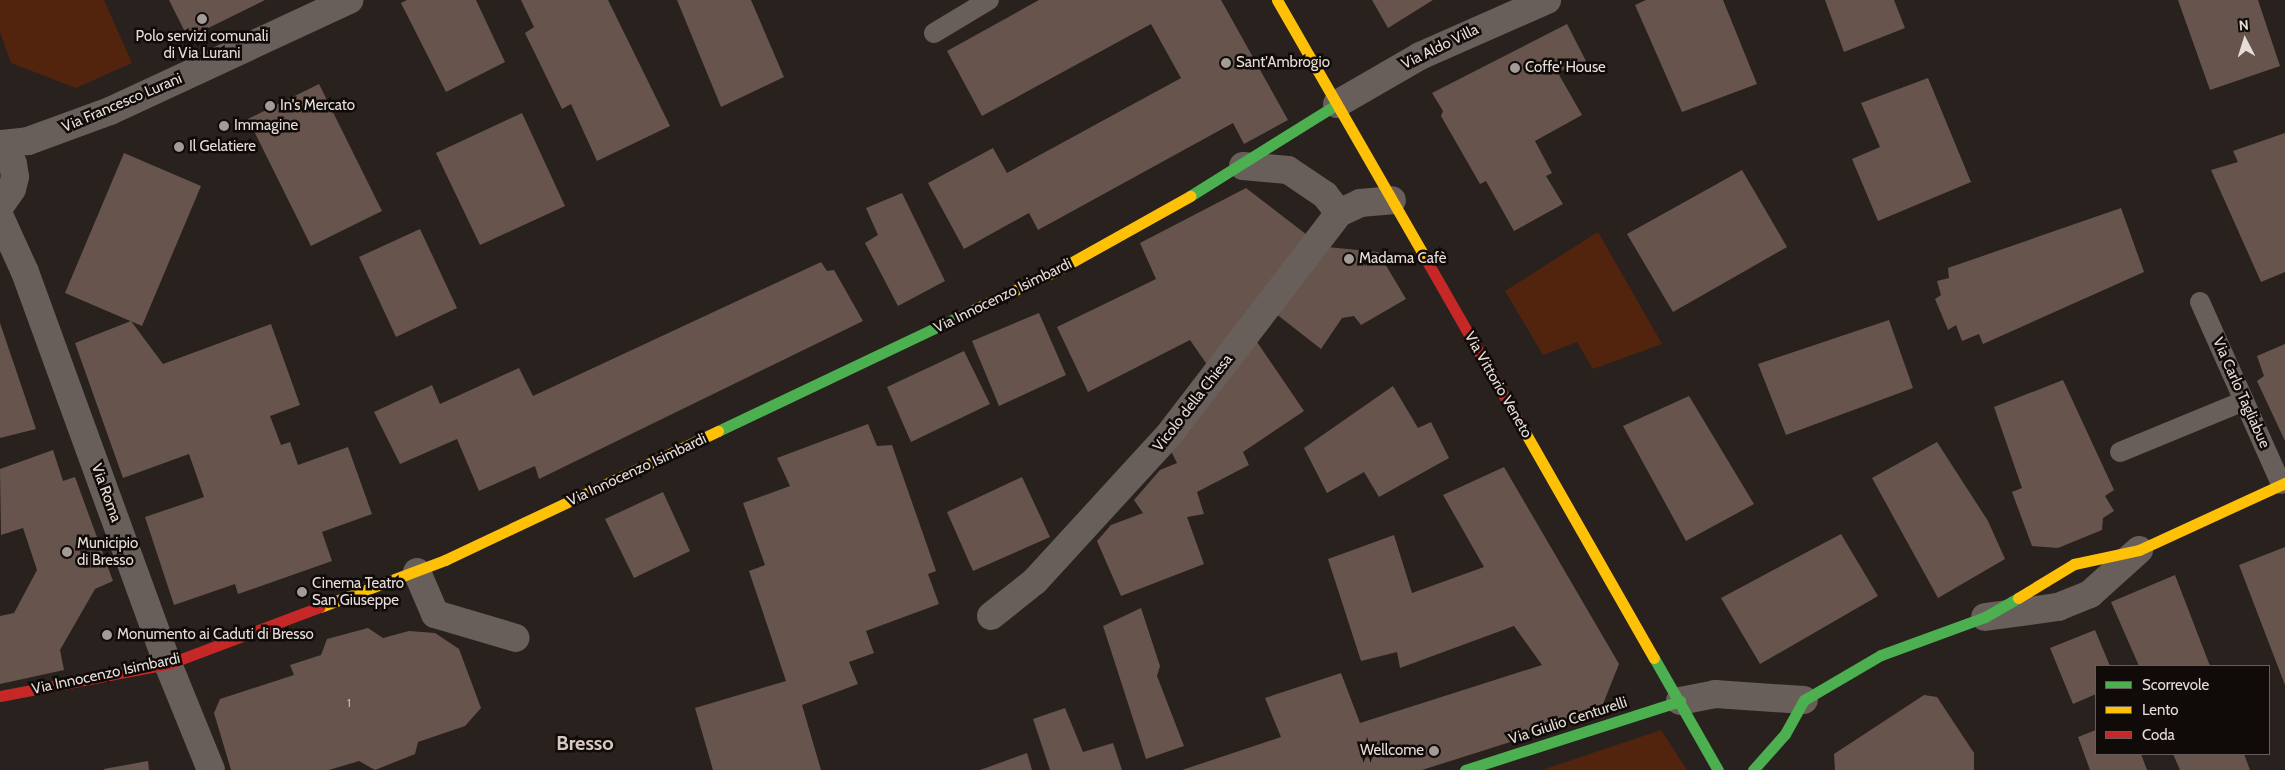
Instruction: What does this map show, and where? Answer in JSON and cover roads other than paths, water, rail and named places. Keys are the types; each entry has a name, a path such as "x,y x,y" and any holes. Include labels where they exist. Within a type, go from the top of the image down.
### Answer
{"street":[{"name":"Via Francesco Lurani","path":"0,145 28,141 110,111 348,0"},
{"name":"Via Vittorio Veneto","path":"1277,0 1337,104 1358,147 1392,200 1718,770"},
{"name":"Via Aldo Villa","path":"1337,104 1420,56 1547,0"},
{"name":"Via Innocenzo Isimbardi","path":"0,696 168,664 417,572 1056,272 1243,166 1337,104"},
{"path":"0,145 13,164 14,177 12,189 0,206"},
{"name":"Via Innocenzo Isimbardi","path":"1243,166 1266,165 1288,170 1325,195 1339,214"},
{"name":"Vicolo della Chiesa","path":"991,616 1034,581 1168,436 1339,214 1360,203 1392,200"},
{"name":"Via Roma","path":"0,217 25,272 168,664 210,770"},
{"name":"Via Carlo Tagliabue","path":"1804,700 1882,655 1985,617 2058,608 2090,594 2139,550 2283,484"},
{"path":"417,572 435,614 516,638"},
{"path":"1680,701 1715,694 1804,700 1785,734 1753,770"},
{"name":"Via Giulio Centurelli","path":"1465,770 1680,701"}],"lane":[{"path":"934,33 989,0"},
{"name":"Via Carlo Tagliabue","path":"2200,302 2283,484"},
{"path":"2120,452 2244,401"}],"place":[{"name":"Polo servizi comunali di Via Lurani","path":"202,19"},
{"name":"Sant'Ambrogio","path":"1226,63"},
{"name":"Coffe' House","path":"1515,68"},
{"name":"In's Mercato","path":"270,106"},
{"name":"Immagine","path":"224,126"},
{"name":"Il Gelatiere","path":"179,147"},
{"name":"Madama Cafè","path":"1349,259"},
{"name":"Municipio di Bresso","path":"67,552"},
{"name":"Cinema Teatro San Giuseppe","path":"302,592"},
{"name":"Monumento ai Caduti di Bresso","path":"107,635"},
{"name":"Wellcome","path":"1434,751"}],"district":[{"name":"Bresso","path":"585,743"}]}
